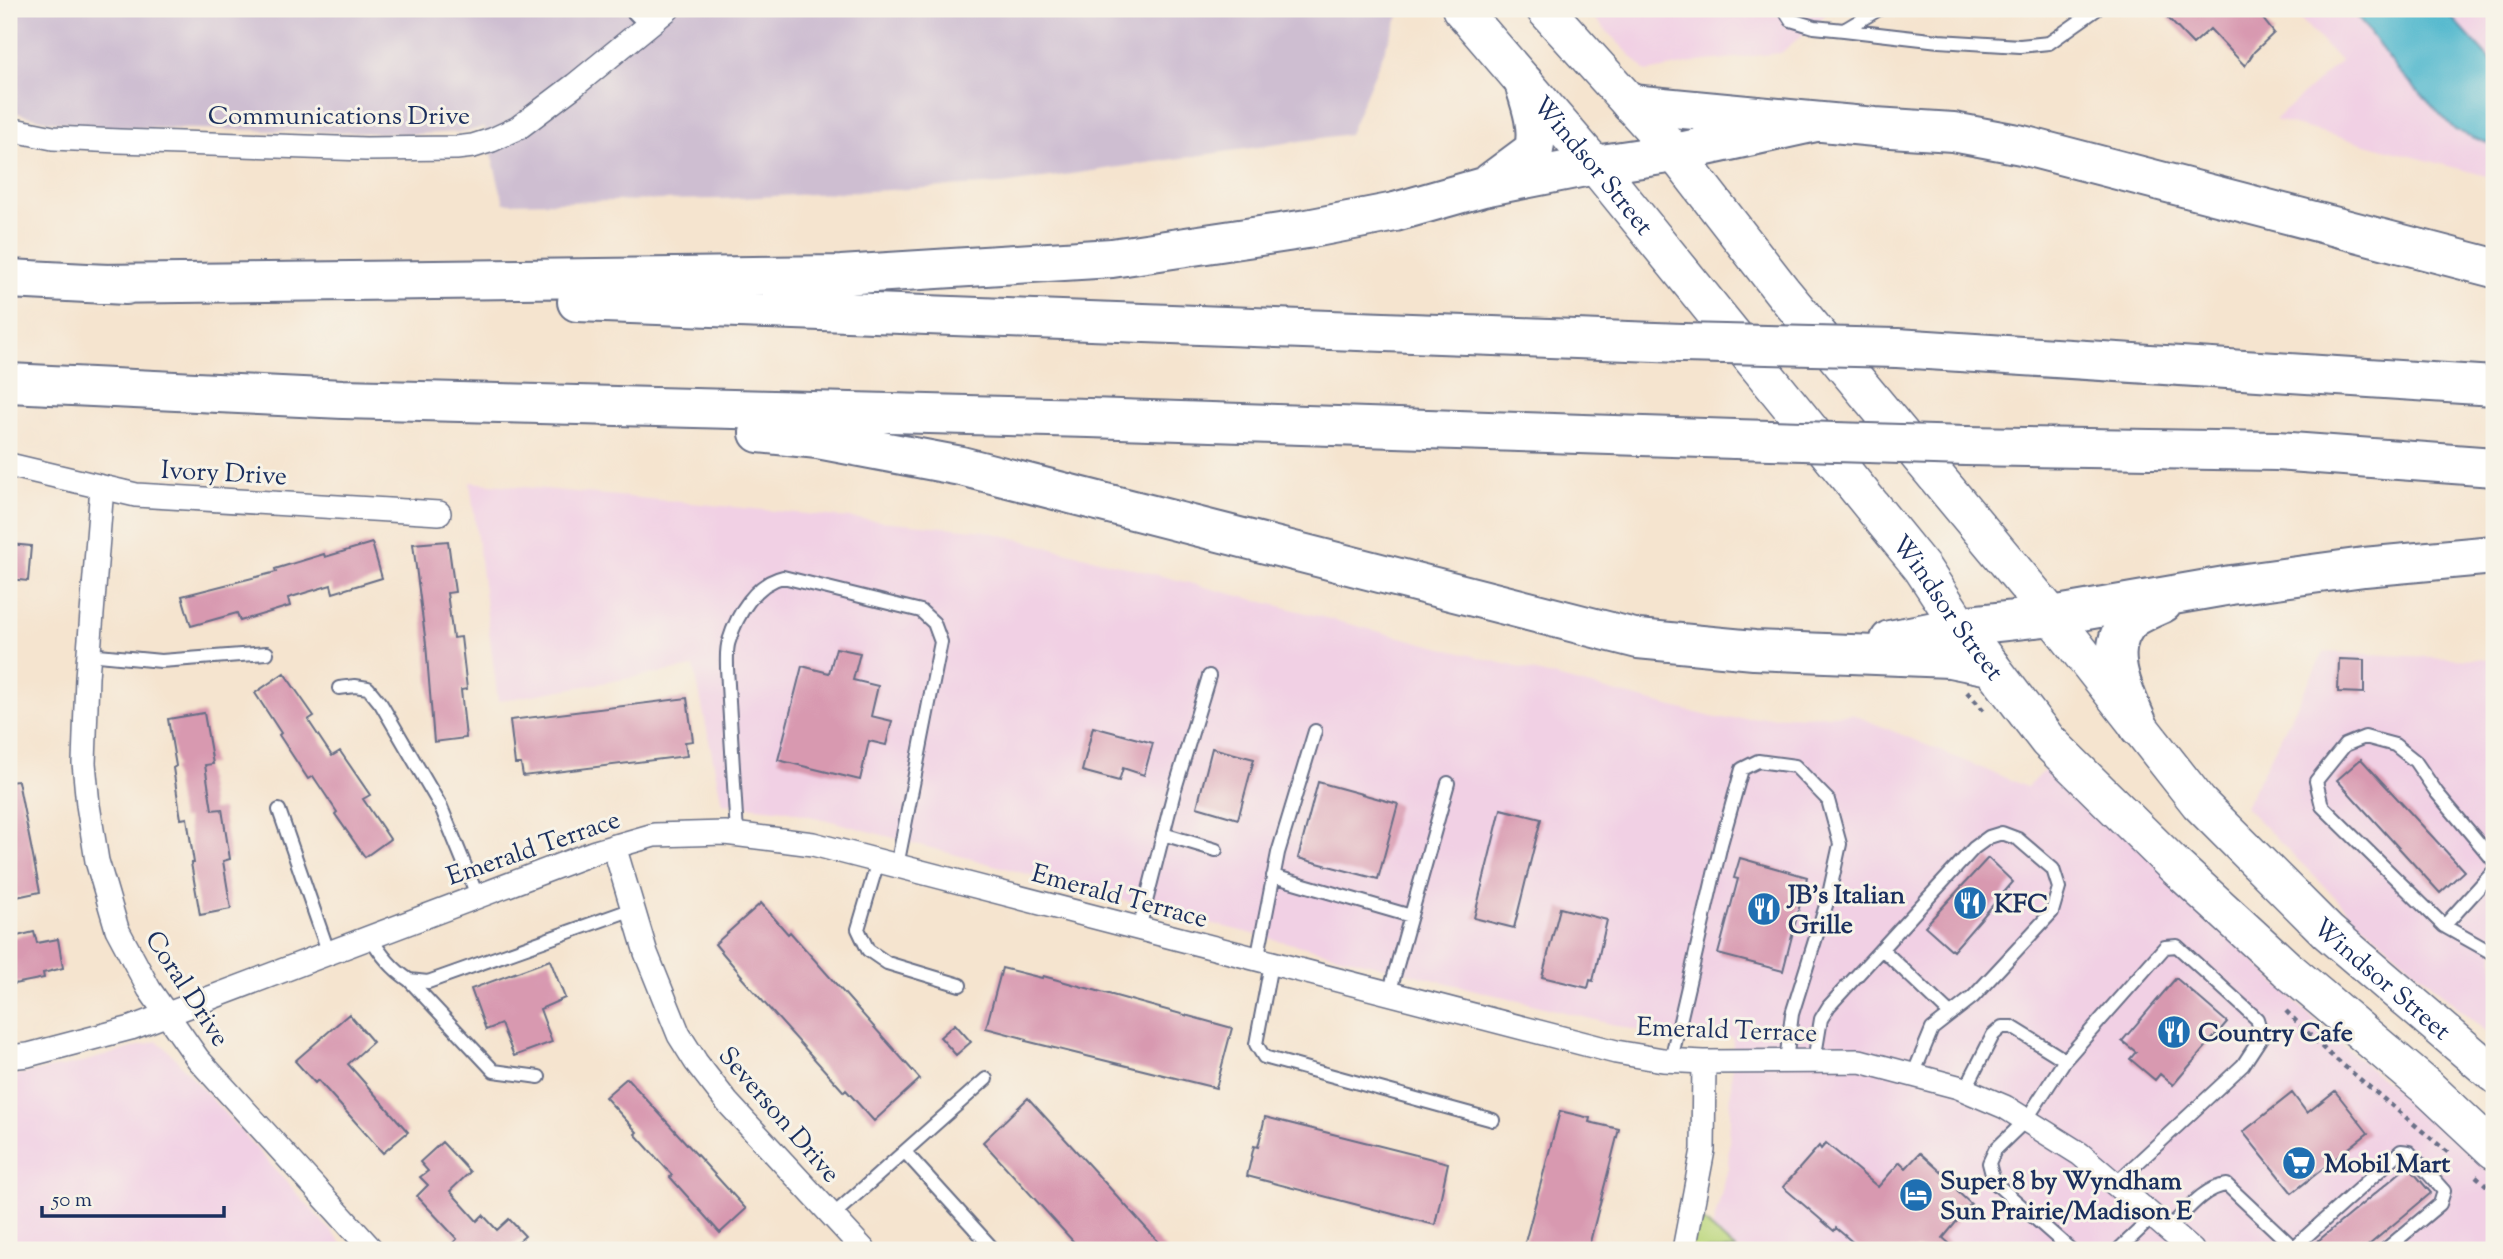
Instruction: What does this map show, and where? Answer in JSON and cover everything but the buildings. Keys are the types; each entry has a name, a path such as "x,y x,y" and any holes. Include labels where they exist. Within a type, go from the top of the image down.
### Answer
{"highway":[{"path":"1483,187 1534,150 1537,137 1533,110 1524,83"},
{"path":"1631,104 1953,132 2022,145 2494,268"},
{"path":"99,284 841,275 1112,258 1307,229 1395,212 1483,187 1595,165 1675,153 1816,122"},
{"path":"9,279 1682,343 1897,348 2494,386"},
{"path":"9,383 440,402 1089,418 1966,446 2277,451 2494,467"},
{"path":"440,402 818,439 961,466 1638,639 1817,653 1950,658 1990,666"},
{"path":"1817,653 1960,626 2052,616 2364,567 2494,555"},
{"path":"2139,727 2119,678 2118,639 2134,618 2180,594"}],"main road":[{"name":"Windsor Street","path":"1461,9 1595,165 1922,568 1960,626 2048,741 2175,866 2287,969 2428,1088 2494,1150"},
{"name":"Windsor Street","path":"1545,9 1675,153 1782,291 2052,616 2199,803 2328,932 2492,1064"}],"street":[{"name":"Communications Drive","path":"9,130 53,138 132,142 366,149 473,146 518,128 668,9"},
{"name":"Ivory Drive","path":"9,465 136,495 439,513"},
{"name":"Coral Drive","path":"102,487 88,654 84,763 97,861 117,929 149,989 198,1059 372,1250"},
{"name":"Emerald Terrace","path":"9,1057 29,1055 131,1028 328,951 614,846 654,835 737,834 813,844 1616,1052 1704,1062 1860,1061 1913,1075 1965,1090 2005,1107 2026,1120 2080,1154 2192,1250"},
{"name":"Severson Drive","path":"614,846 646,953 679,1035 727,1102 864,1250"},
{"path":"1684,1250 1703,1150 1704,1062"}],"lane":[{"path":"630,9 647,26"},
{"path":"1784,9 1790,20 1814,27 1940,41 2020,46 2049,43 2097,9"},
{"path":"1844,30 1879,9"},
{"path":"737,834 727,668 728,642 741,614 758,589 770,580 783,577 921,611 934,623 941,642 887,863 858,929 868,950 887,963 961,985"},
{"path":"88,654 162,661 267,653"},
{"path":"1139,929 1174,792 1209,676"},
{"path":"339,688 368,688 381,704 441,807 477,895"},
{"path":"1315,731 1273,876 1256,1044 1264,1057 1493,1120"},
{"path":"2494,862 2437,793 2415,761 2395,745 2365,737 2345,745 2316,781 2322,806 2444,926 2494,954"},
{"path":"1671,1060 1721,844 1742,769 1758,761 1796,766 1828,800 1840,844 1828,899 1792,1014 1786,1061"},
{"path":"1389,995 1448,783"},
{"path":"279,810 328,951"},
{"path":"1814,1061 1821,1019 1829,1006 1974,848 1989,837 2003,833 2018,839 2053,869 2059,888 2052,912 1973,997 1932,1029 1913,1075"},
{"path":"1163,834 1216,850"},
{"path":"2444,926 2494,871"},
{"path":"1273,876 1411,916"},
{"path":"409,980 428,982 633,909"},
{"path":"370,936 394,971 409,980 494,1071 539,1077"},
{"path":"2071,1250 1994,1182 1989,1163 1995,1150 2026,1120 2065,1060 2165,947 2177,946 2256,1019 2262,1036 2243,1065 2115,1184"},
{"path":"1882,949 1950,1014"},
{"path":"1965,1090 1993,1035 2001,1027 2012,1027 2065,1060"},
{"path":"832,1216 986,1079"},
{"path":"2118,1250 2216,1186 2227,1185 2294,1249 2401,1151 2409,1152 2444,1191 2440,1204 2385,1250"},
{"path":"905,1152 994,1250"}],"shaded area":[{"path":"9,9 1402,9 1349,134 1002,184 720,199 504,203 484,127 466,132 418,134 106,127 48,121 9,111"},
{"path":"1585,9 1832,9 1781,53 1698,62 1647,72"},
{"path":"2291,9 2494,9 2494,178 2275,120 2340,61"},
{"path":"470,482 986,531 1720,719 1852,714 2027,787 2057,758 2136,846 2329,1034 2434,1122 2494,1177 2494,1250 1736,1250 1712,1229 1728,1168 1733,1037 1701,1037 1635,1030 1185,917 831,821 784,810 722,803 694,667 498,701"},
{"path":"2324,652 2494,660 2494,1039 2355,917 2245,807"},
{"path":"157,1041 348,1250 9,1250 9,1076 72,1065"}],"green space":[{"path":"1692,1211 1736,1250 1684,1250"}],"water":[{"path":"2352,9 2444,9 2494,64 2494,146 2455,130 2396,68"}],"place":[{"name":"KFC","path":"1970,903"},
{"name":"JB's Italian Grille","path":"1764,909"},
{"name":"Country Cafe","path":"2174,1032"},
{"name":"Mobil Mart","path":"2299,1163"},
{"name":"Super 8 by Wyndham Sun Prairie/Madison E","path":"1916,1195"}]}
